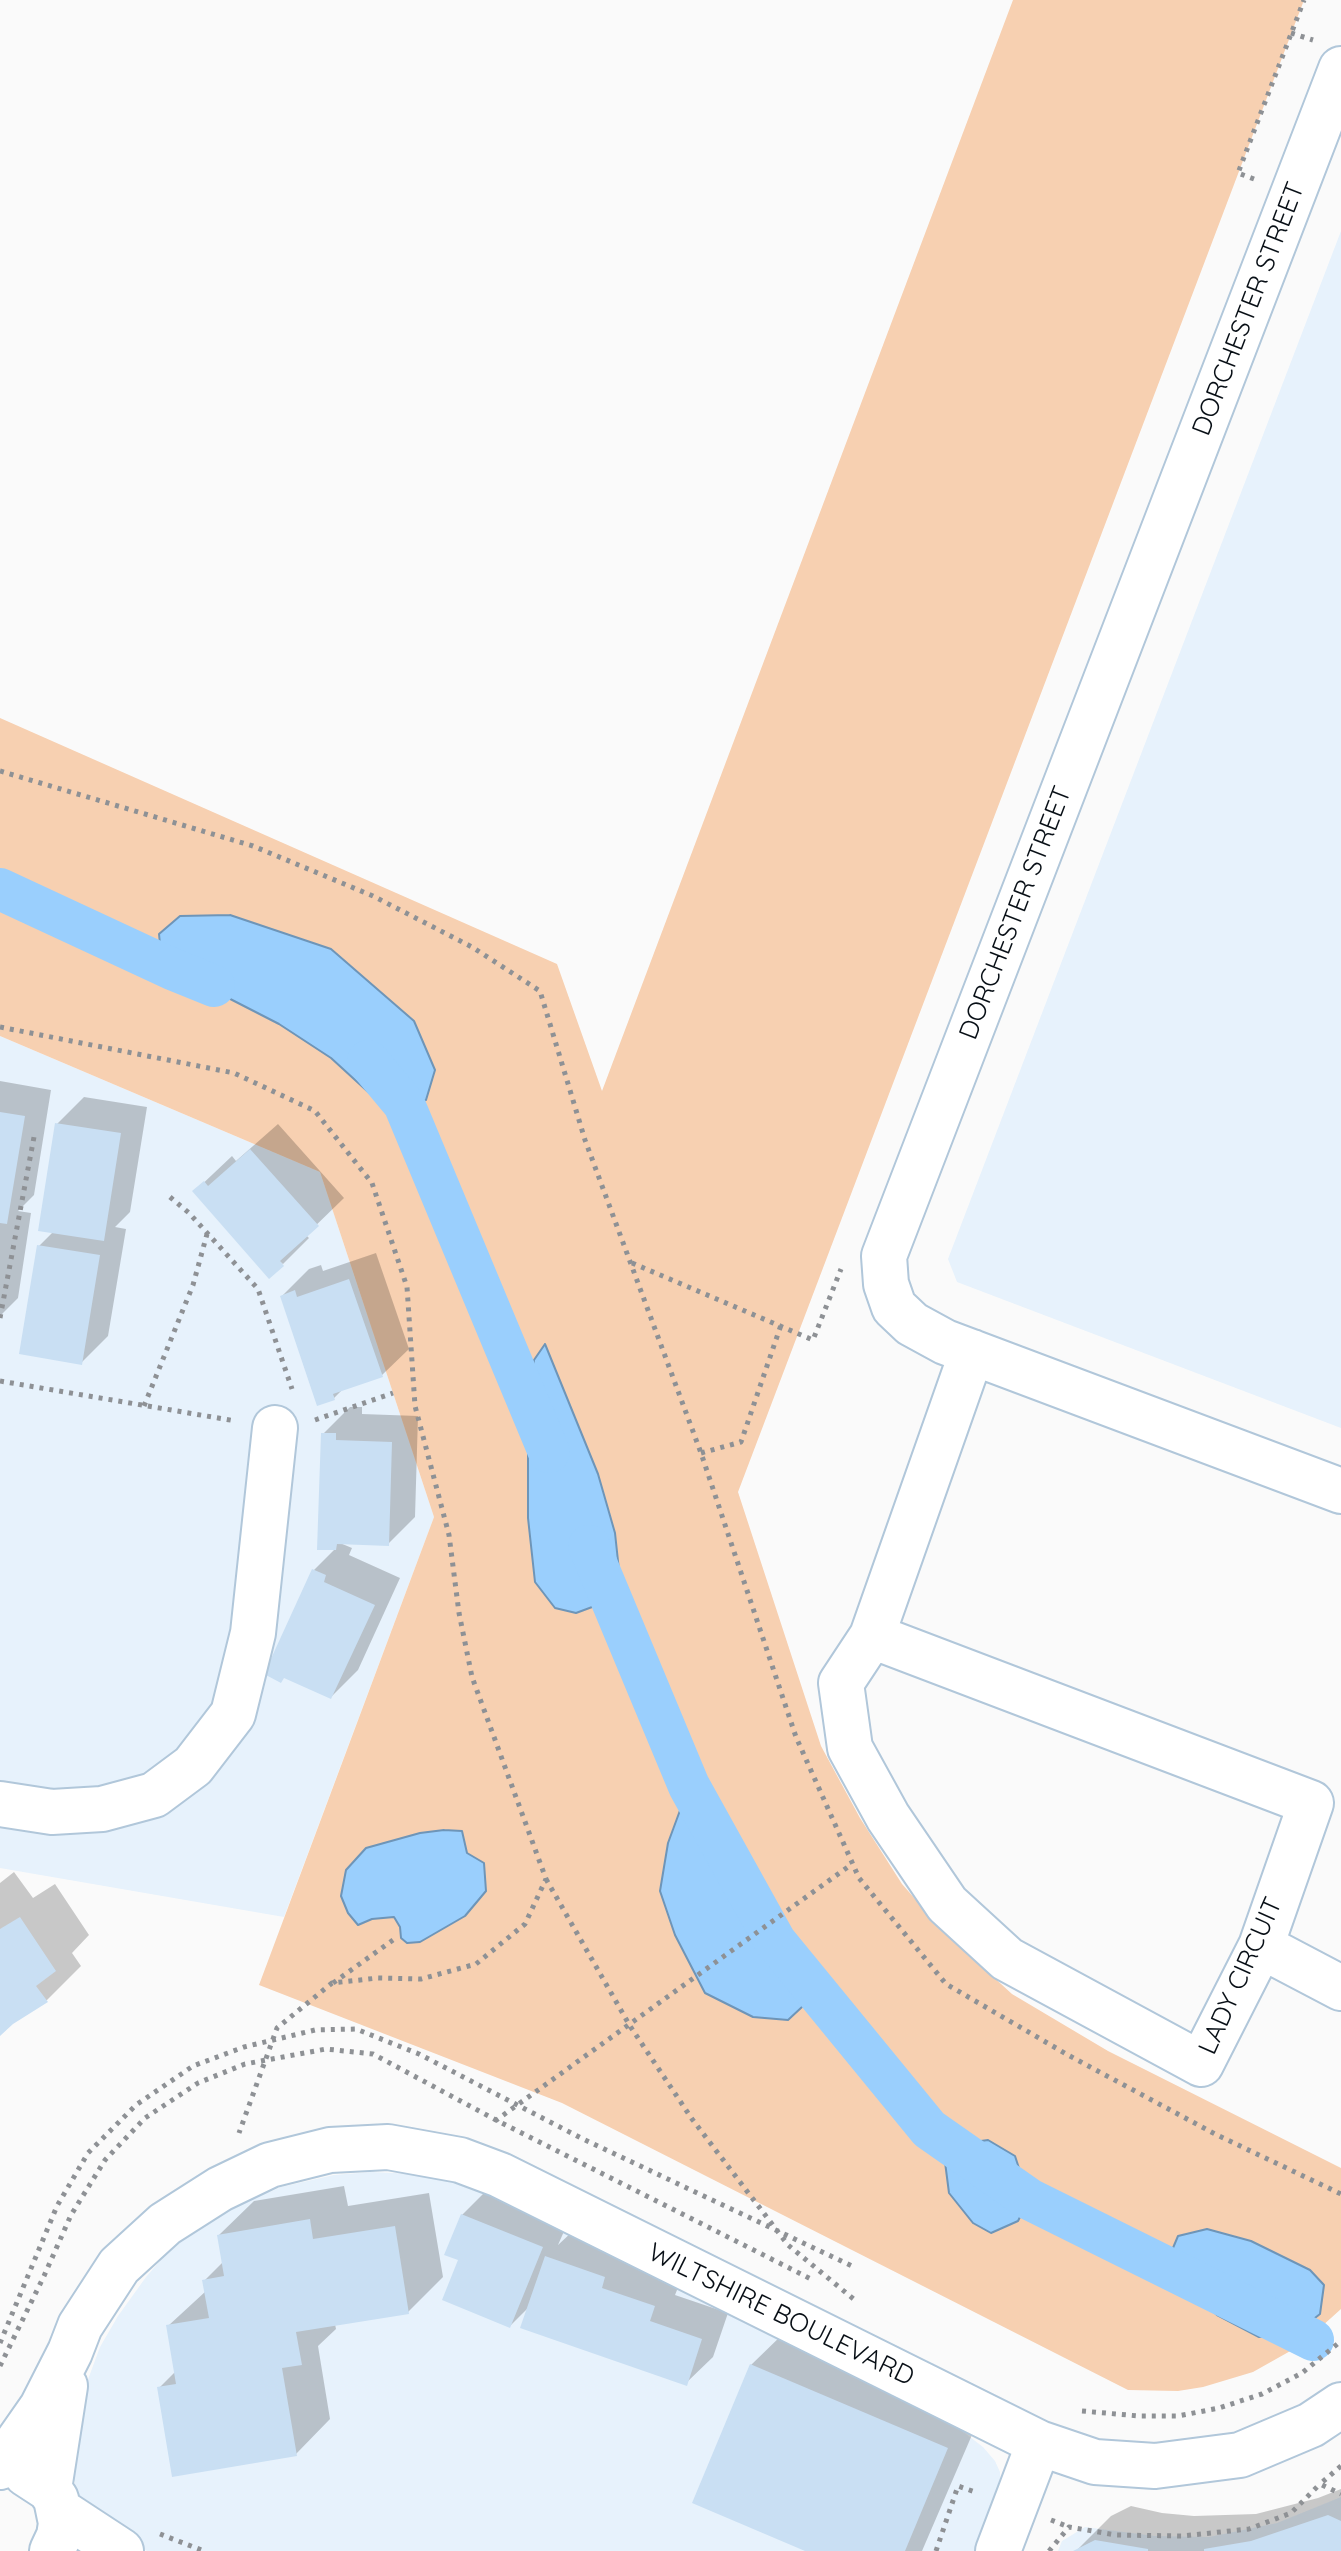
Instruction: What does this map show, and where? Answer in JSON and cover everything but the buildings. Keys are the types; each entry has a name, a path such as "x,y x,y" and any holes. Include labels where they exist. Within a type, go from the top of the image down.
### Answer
{"street":[{"name":"DORCHESTER STREET","path":"1341,69 1328,138 884,1256 886,1284 894,1307 912,1324 945,1342 1341,1491"},
{"name":"LADY CIRCUIT","path":"872,1636 1311,1803 1261,1946 1201,2064 1007,1959 947,1904 888,1817 850,1748 841,1683 872,1636 972,1352"},
{"path":"0,1804 52,1812 89,1810 154,1795 193,1766 233,1714 253,1633 284,1411"},
{"path":"1261,1946 1341,1988"},
{"name":"WILTSHIRE BOULEVARD","path":"70,2352 80,2326 119,2266 165,2224 220,2189 270,2165 330,2150 388,2147 460,2160 500,2175 1039,2443 1095,2462 1155,2466 1240,2455 1311,2425 1341,2405"},
{"path":"0,2467 26,2433 70,2352"},
{"path":"54,2517 70,2352"},
{"path":"998,2551 1039,2443"},
{"path":"0,2474 17,2472 29,2475 54,2517 121,2551"}],"path":[{"path":"1238,173 1304,0"},
{"path":"0,771 253,846 373,896 472,947 540,991 585,1140 701,1453 796,1737 859,1878 946,1984 1188,2120 1341,2194"},
{"path":"0,1027 234,1073 315,1111 372,1183 407,1287 415,1406 449,1535 459,1613 472,1677 546,1879 630,2026 692,2119 788,2245 856,2301"},
{"path":"0,1318 34,1137"},
{"path":"170,1197 258,1289 288,1430 393,1393"},
{"path":"144,1406 193,1285 207,1233"},
{"path":"631,1262 813,1340 846,1256"},
{"path":"701,1453 741,1442 781,1325"},
{"path":"0,1381 144,1406 284,1411"},
{"path":"460,2160 496,2120 852,1864"},
{"path":"332,1983 378,1978 421,1979 476,1964 525,1924 546,1879"},
{"path":"220,2189 277,2028 332,1983 393,1940"},
{"path":"1049,2551 1069,2527 1116,2535 1182,2536 1249,2529 1291,2513 1341,2466"},
{"path":"1320,2484 1341,2494"}],"shaded area":[{"path":"1013,0 1304,0 738,1492 821,1746 860,1818 902,1884 944,1932 1012,1994 1108,2051 1341,2168 1341,2309 1301,2345 1253,2372 1178,2391 1128,2390 562,2103 259,1985 434,1517 320,1172 0,1036 0,718 557,964 602,1091"},
{"path":"1341,231 1341,1428 957,1282 948,1259"},
{"path":"0,1036 320,1172 434,1517 284,1917 0,1868"},
{"path":"371,2172 415,2174 461,2184 503,2199 957,2427 983,2447 1000,2472 1000,2493 978,2551 147,2551 86,2509 76,2490 72,2468 83,2393 100,2347 146,2277 174,2245 200,2224 243,2203 281,2187 334,2175"},
{"path":"1341,2497 1341,2551 1058,2551 1062,2541 1085,2527 1155,2536 1209,2537 1277,2523"}],"water":[{"path":"230,915 331,949 414,1021 435,1070 426,1100 404,1104 378,1101 331,1058 279,1024 162,964 159,934 180,916"},
{"path":"545,1344 598,1474 615,1533 621,1589 611,1600 576,1613 555,1608 535,1582 528,1518 528,1401 534,1360"},
{"path":"689,1786 775,1941 817,1993 788,2020 753,2017 705,1993 675,1935 660,1891 668,1843"},
{"path":"462,1831 467,1853 484,1863 486,1891 465,1916 420,1942 407,1943 401,1938 400,1927 394,1917 372,1919 358,1925 348,1913 341,1896 346,1870 366,1848 420,1833"},
{"path":"988,2140 1015,2156 1029,2199 1018,2221 991,2233 973,2223 949,2193 945,2162 952,2145"},
{"path":"1207,2229 1251,2241 1310,2270 1324,2285 1320,2314 1297,2332 1259,2337 1217,2315 1165,2267 1178,2236"}],"waterway":[{"path":"0,889 214,986"},
{"path":"368,1061 404,1104 549,1452"},
{"path":"589,1546 689,1786 775,1941 929,2129 1029,2199 1313,2340"}]}
